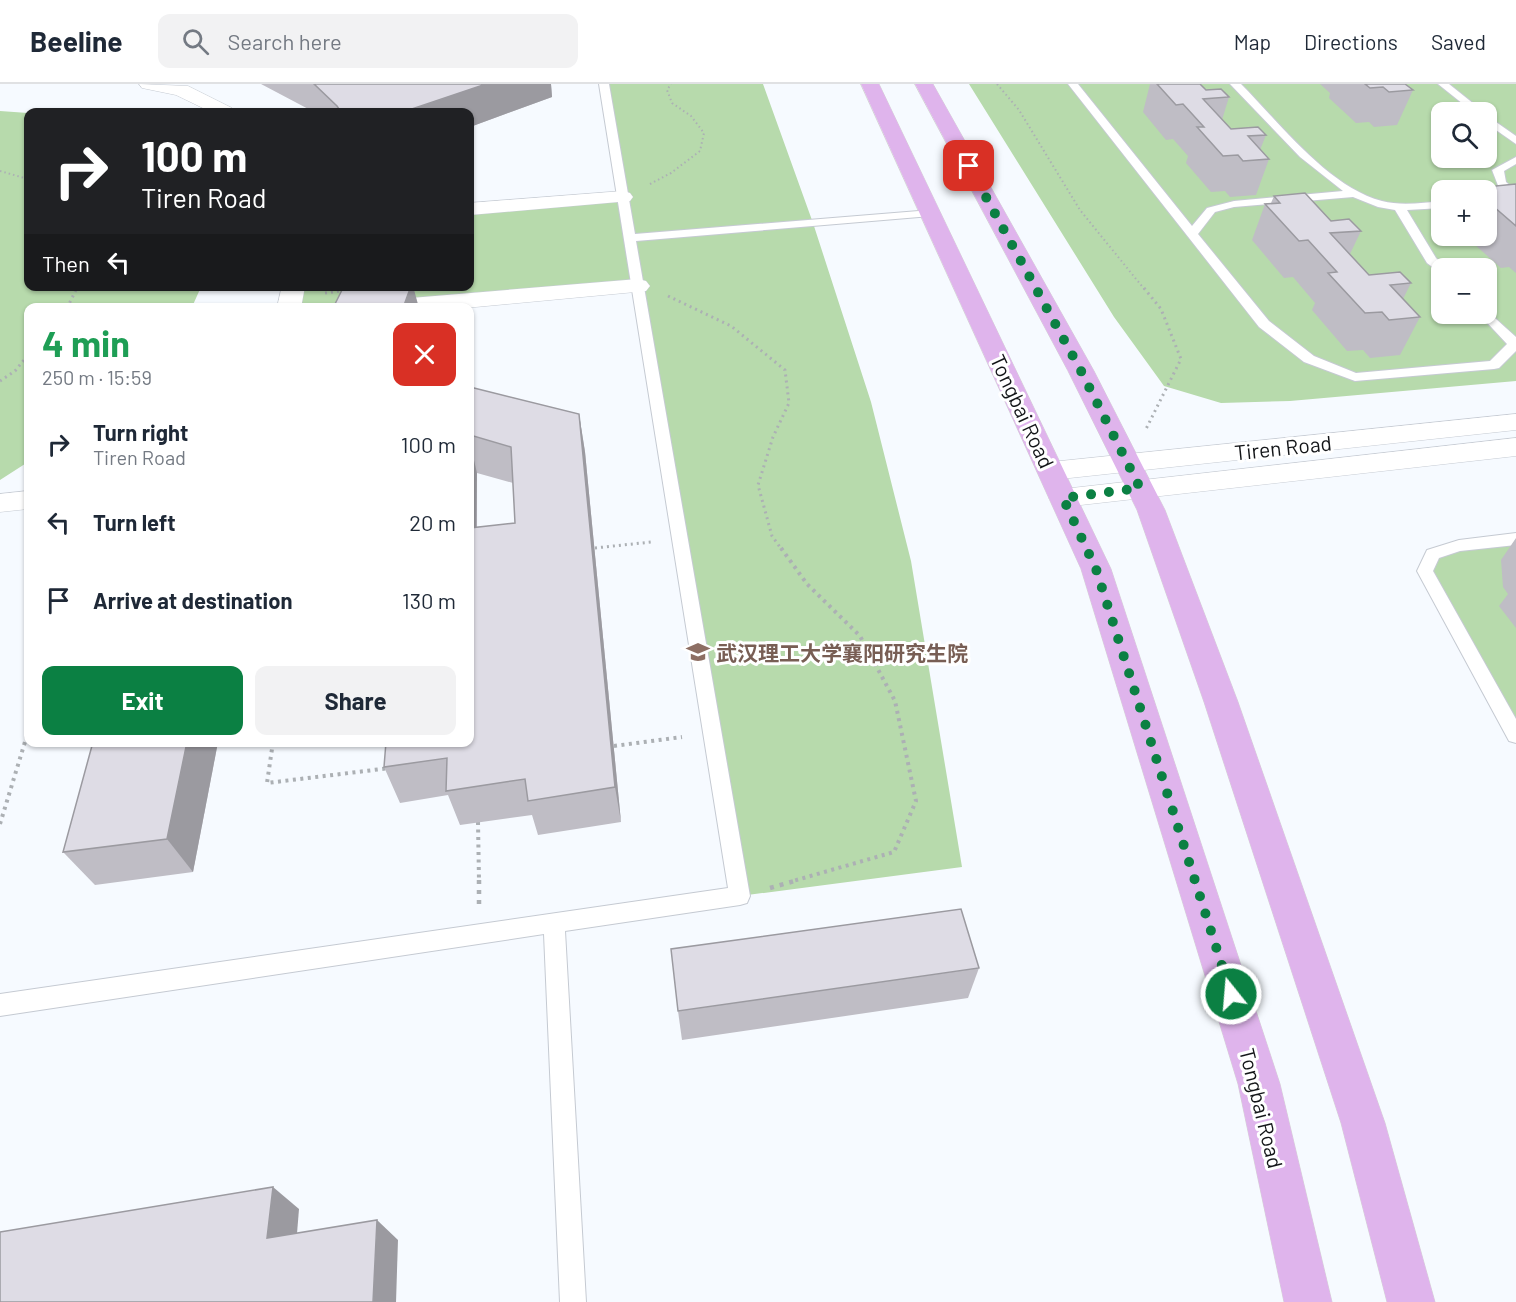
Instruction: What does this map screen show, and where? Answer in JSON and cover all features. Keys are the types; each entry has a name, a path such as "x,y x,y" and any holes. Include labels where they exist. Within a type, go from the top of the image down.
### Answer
{"main road":[{"name":"Tongbai Road","path":"870,84 1096,569 1259,1084 1308,1302"},
{"path":"924,84 1081,371 1151,510 1221,702 1363,1123 1411,1302"}],"street":[{"path":"148,84 182,90 217,108"},
{"path":"474,209 623,197"},
{"path":"435,303 638,286"},
{"name":"Tiren Road","path":"1134,476 1516,422"},
{"name":"Tiren Road","path":"1057,484 1516,447"},
{"path":"0,503 24,500"}],"lane":[{"path":"0,1005 740,896 604,84"},
{"path":"1073,84 1264,324 1309,359 1355,377 1494,365 1515,344 1495,324"},
{"path":"1235,84 1339,186 1381,205 1431,204"},
{"path":"1443,84 1466,102"},
{"path":"1497,126 1516,141"},
{"path":"1515,195 1497,177 1498,170 1504,164 1516,160"},
{"path":"1192,234 1211,210 1234,204 1357,194"},
{"path":"1497,196 1515,195"},
{"path":"1398,205 1431,260"},
{"path":"630,238 931,213"},
{"path":"1516,539 1459,546 1434,554 1425,571 1516,736"},
{"path":"554,923 573,1302"}],"path":[{"path":"623,197 671,173 700,151 704,133 691,116 672,103 667,90 671,84"},
{"path":"997,84 1019,110 1080,210 1161,309 1181,359 1134,476"},
{"path":"0,171 24,178"},
{"path":"638,286 705,310 746,334 785,370 789,403 773,436 758,484 772,536 807,584 861,636 895,701 916,801 894,852 740,896"},
{"path":"292,297 335,291"},
{"path":"0,381 15,371 24,360"},
{"path":"595,548 680,539"},
{"path":"614,746 713,733"},
{"path":"0,824 24,745"},
{"path":"272,747 267,783 402,766"},
{"path":"478,822 480,934"}],"green space":[{"path":"605,84 763,84 813,223 871,402 911,561 962,867 740,896 638,286 425,303 290,303 293,291 474,291 474,209 623,197"},
{"path":"969,84 1516,84 1516,381 1290,401 1221,403 1164,386 1114,317"},
{"path":"0,111 24,113 24,291 199,291 194,303 24,303 24,465 0,480"},
{"path":"1516,539 1516,736 1425,571 1434,554"}],"building":[{"path":"314,84 486,84 415,108 338,108"},
{"path":"1157,84 1200,84 1206,90 1221,89 1229,97 1203,99 1231,129 1258,127 1266,135 1248,136 1269,159 1243,161 1238,155 1223,156 1197,127 1204,127 1183,104 1176,105"},
{"path":"1365,84 1405,84 1413,90 1389,92 1383,87 1370,88"},
{"path":"1516,184 1516,226 1497,210 1497,186"},
{"path":"1305,193 1331,221 1349,219 1361,231 1330,233 1369,275 1400,272 1411,283 1390,285 1420,317 1389,320 1382,312 1365,313 1328,273 1337,272 1308,240 1299,241 1265,204 1280,203 1274,196"},
{"path":"342,291 409,291 405,303 336,303"},
{"path":"474,388 579,414 615,787 528,801 525,779 446,791 447,758 384,767 386,747 474,747 474,528 515,523 511,447 474,436"},
{"path":"92,747 186,747 167,839 63,852"},
{"path":"961,909 979,968 678,1011 671,949"},
{"path":"273,1187 267,1238 377,1220 373,1302 0,1302 0,1232"}],"place":[{"name":"武汉理工大学襄阳研究生院","path":"698,652"}],"route":[{"path":"969,166 1081,371 1140,488 1063,498 1096,569 1231,994"}]}
